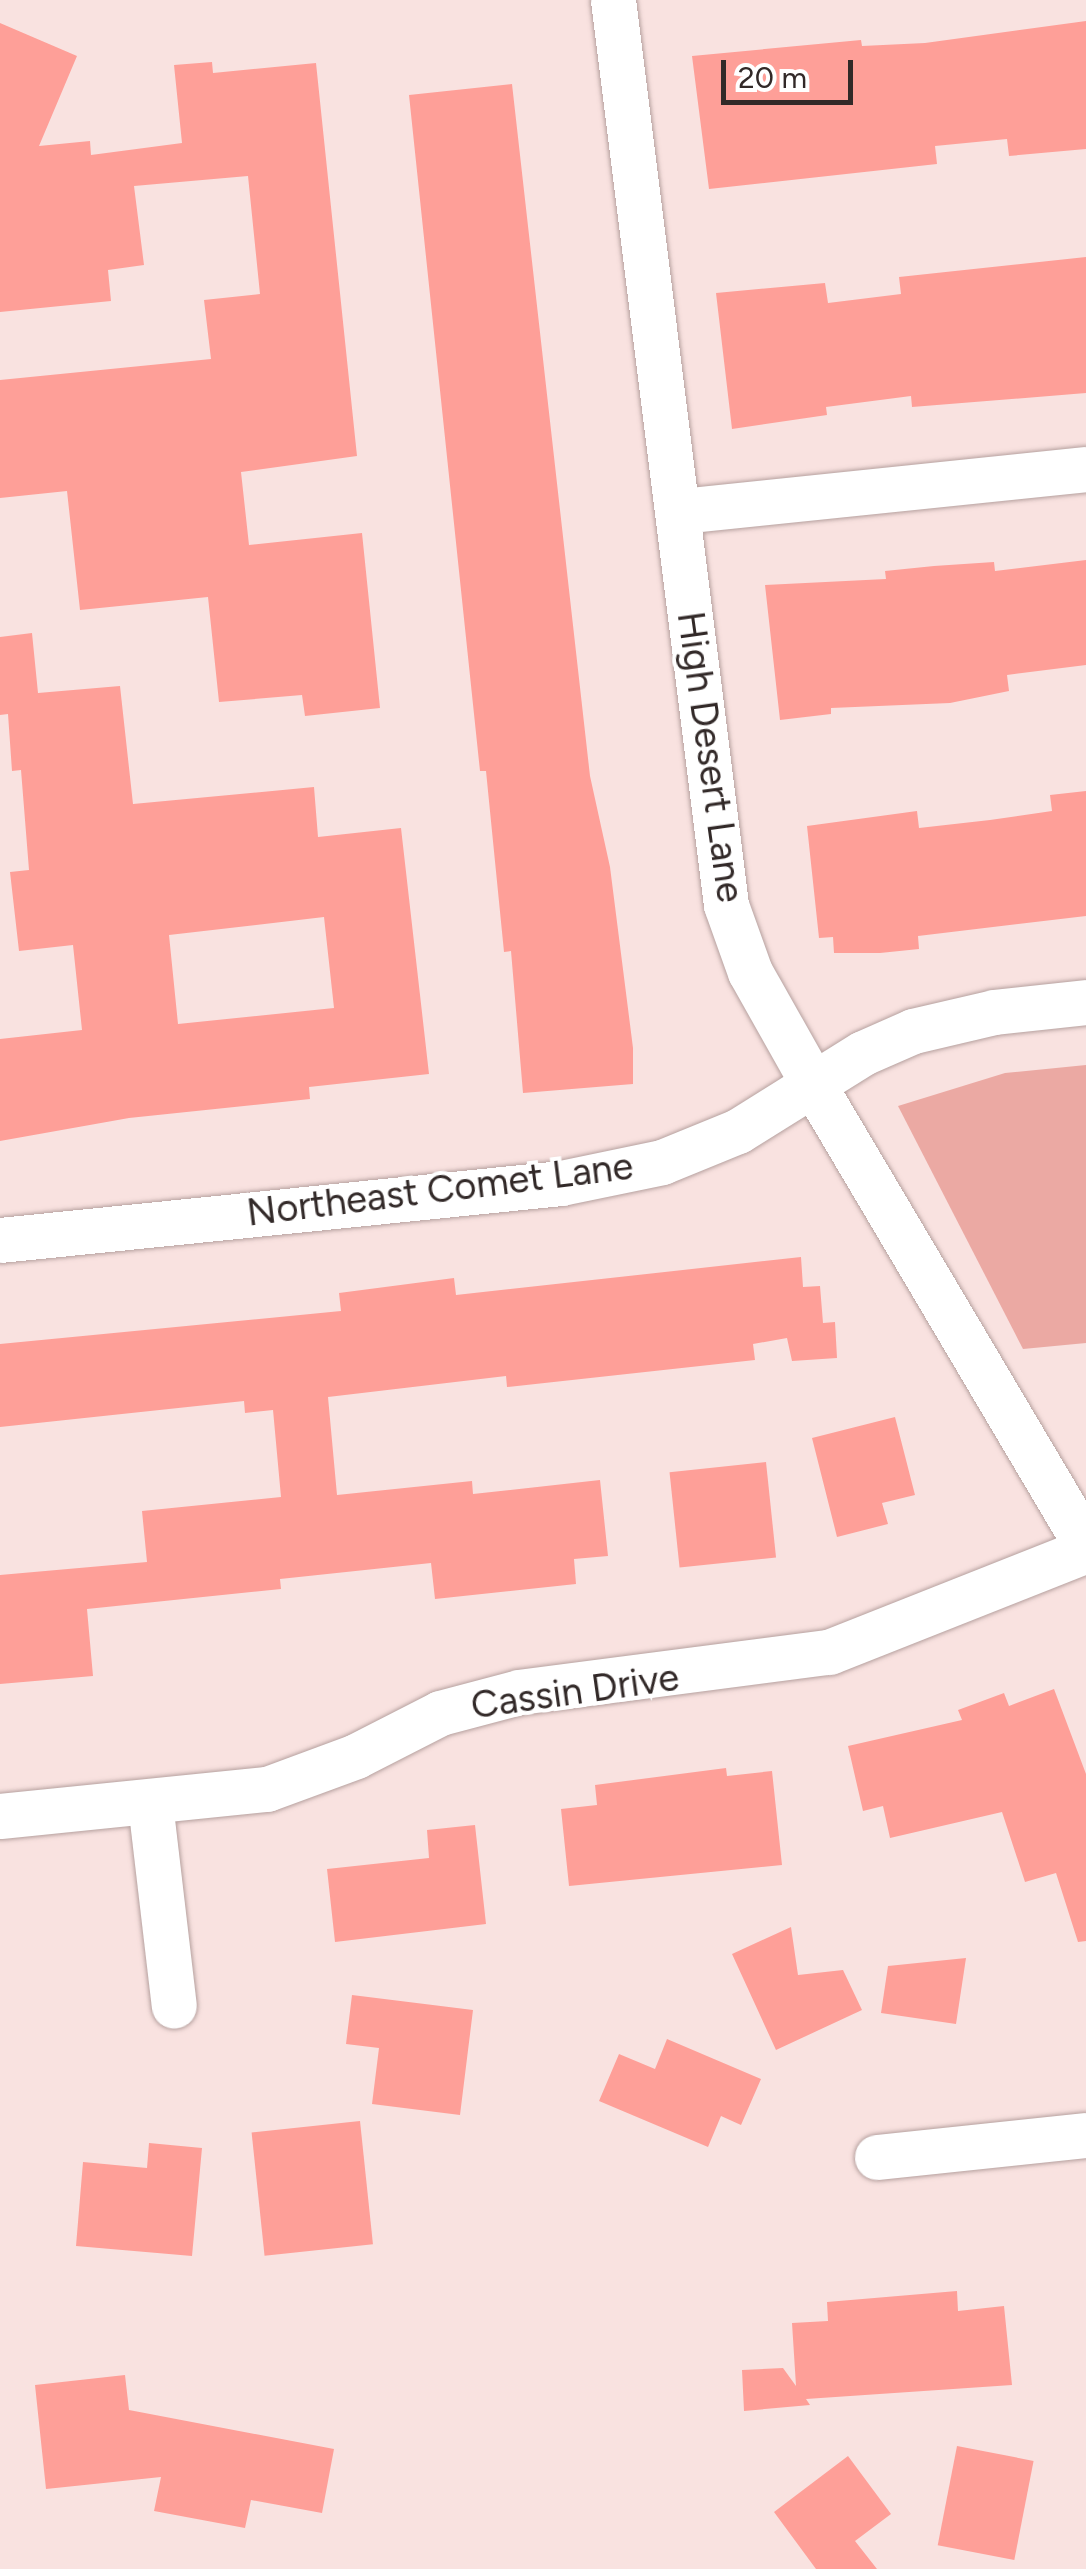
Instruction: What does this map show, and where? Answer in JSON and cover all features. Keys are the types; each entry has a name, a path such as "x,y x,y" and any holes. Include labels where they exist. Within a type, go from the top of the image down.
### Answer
{"street":[{"name":"High Desert Lane","path":"613,0 680,510 705,779 726,905 750,972 1086,1547"},
{"path":"680,510 1086,469"},
{"name":"Northeast Comet Lane","path":"0,1240 562,1183 662,1162 738,1130 813,1084 913,1031 994,1012 1086,1002"},
{"name":"Cassin Drive","path":"0,1816 267,1789 356,1756 440,1713 518,1692 829,1652 1086,1547"},
{"path":"150,1803 174,2006"},
{"path":"877,2156 1086,2134"}],"shaded area":[{"path":"1086,1065 1086,1343 1023,1349 898,1106 1005,1073"}],"building":[{"path":"1086,21 1086,149 1009,156 1007,139 935,146 937,164 709,189 692,56 861,40 862,46 925,43"},
{"path":"0,23 77,56 39,146 90,141 91,155 182,143 174,65 212,62 213,73 316,63 357,456 241,472 249,545 362,533 380,708 305,716 302,695 219,702 208,597 80,610 67,491 0,498 0,380 211,359 204,300 260,294 248,176 134,186 144,265 108,270 111,301 0,312"},
{"path":"512,84 590,776 610,867 633,1048 633,1084 523,1093 511,951 504,952 486,771 480,771 409,95"},
{"path":"1086,257 1086,393 912,407 911,396 826,407 827,415 732,429 716,293 825,283 828,303 901,294 899,277"},
{"path":"1086,560 1086,665 1007,675 1009,691 950,703 831,708 831,714 780,720 765,585 886,579 885,571 934,566 994,562 995,571"},
{"path":"32,633 38,693 120,686 133,804 314,787 318,837 401,828 429,1074 309,1087 310,1099 129,1118 0,1141 0,1039 82,1030 73,945 19,951 10,872 29,870 21,770 12,771 8,714 0,715 0,637","holes":["324,917 334,1008 178,1024 169,935"]},
{"path":"1086,791 1086,916 918,936 919,949 880,953 834,953 833,937 819,938 807,826 917,811 919,828 990,820 1052,811 1050,795"},
{"path":"801,1257 803,1287 820,1286 823,1323 835,1322 837,1358 792,1361 787,1338 753,1344 755,1360 507,1387 506,1376 328,1397 337,1495 472,1481 473,1494 600,1480 608,1556 574,1559 576,1584 435,1599 431,1563 280,1579 281,1589 87,1609 93,1676 0,1684 0,1575 147,1562 142,1511 281,1497 273,1410 245,1413 244,1401 0,1427 0,1344 341,1311 339,1293 454,1278 456,1295"},
{"path":"895,1417 915,1495 882,1503 888,1524 837,1537 812,1438"},
{"path":"766,1462 776,1557 680,1568 670,1472"},
{"path":"1054,1689 1086,1774 1086,1941 1078,1942 1056,1873 1025,1882 1002,1812 890,1838 883,1806 863,1811 848,1746 962,1720 958,1710 1004,1693 1009,1706"},
{"path":"726,1768 727,1776 772,1771 782,1865 569,1886 561,1809 597,1805 595,1785"},
{"path":"475,1825 486,1924 335,1942 327,1869 429,1858 427,1830"},
{"path":"791,1927 798,1975 843,1970 862,2010 776,2050 732,1954"},
{"path":"966,1958 956,2024 881,2013 888,1966"},
{"path":"352,1995 473,2010 460,2115 372,2104 379,2048 346,2044"},
{"path":"667,2039 761,2079 741,2125 721,2116 708,2147 599,2101 619,2054 655,2069"},
{"path":"360,2121 373,2244 265,2256 252,2132"},
{"path":"149,2143 202,2148 192,2256 76,2246 83,2162 147,2168"},
{"path":"957,2291 958,2311 1004,2306 1012,2385 806,2399 810,2405 744,2411 742,2370 783,2368 796,2386 792,2323 828,2321 827,2302"},
{"path":"125,2375 129,2410 334,2449 322,2513 251,2500 245,2528 154,2511 161,2477 46,2489 35,2385"},
{"path":"957,2446 1034,2461 1014,2560 938,2545"},
{"path":"848,2456 891,2514 855,2541 877,2569 816,2569 774,2512"}]}
